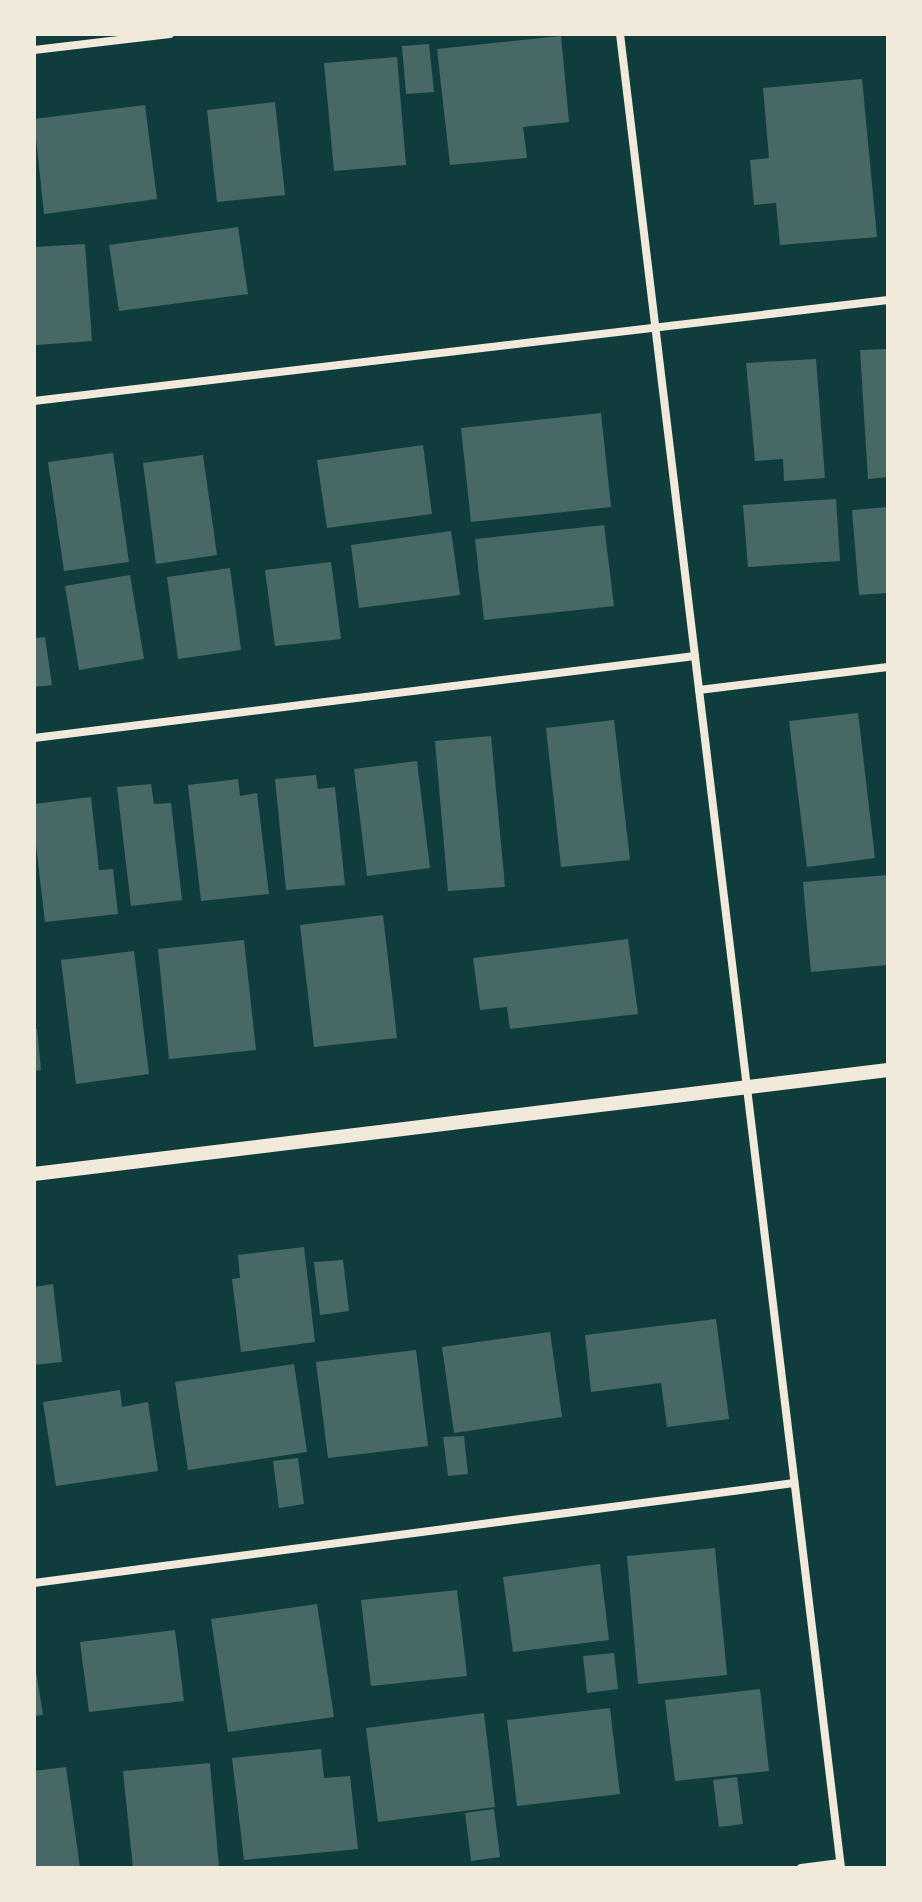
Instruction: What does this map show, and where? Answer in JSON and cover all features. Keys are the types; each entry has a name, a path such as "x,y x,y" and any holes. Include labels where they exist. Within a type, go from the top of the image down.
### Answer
{"street":[{"path":"34,50 170,34"},
{"path":"620,34 840,1866 801,1868"},
{"path":"34,401 888,300"},
{"path":"34,738 695,656"},
{"path":"699,690 888,667"},
{"path":"34,1174 888,1070"},
{"path":"34,1583 794,1483"}],"building":[{"path":"561,36 569,122 523,127 527,158 450,165 437,49"},
{"path":"429,44 434,92 406,94 402,46"},
{"path":"397,57 406,165 334,171 324,63"},
{"path":"862,79 877,237 780,245 776,203 754,205 750,160 769,158 763,88"},
{"path":"275,102 285,195 217,202 207,110"},
{"path":"145,105 157,199 44,214 34,119"},
{"path":"238,227 248,294 119,311 109,245"},
{"path":"85,244 92,341 36,345 34,247"},
{"path":"888,349 888,477 868,479 860,350"},
{"path":"816,359 825,478 784,481 783,459 755,461 746,363"},
{"path":"601,413 611,507 471,522 461,428"},
{"path":"423,445 432,514 327,528 317,460"},
{"path":"113,453 129,562 64,571 48,462"},
{"path":"203,455 217,555 156,564 143,463"},
{"path":"836,499 840,561 748,567 743,505"},
{"path":"888,507 888,593 859,595 852,510"},
{"path":"604,525 614,606 484,620 475,539"},
{"path":"451,531 460,595 359,608 351,545"},
{"path":"331,562 341,639 275,646 265,570"},
{"path":"230,568 241,650 178,659 167,577"},
{"path":"130,575 144,659 79,670 65,586"},
{"path":"45,637 52,685 34,687 34,638"},
{"path":"858,713 875,858 807,867 789,721"},
{"path":"614,720 630,860 561,867 546,728"},
{"path":"491,736 505,887 448,891 435,741"},
{"path":"417,761 430,868 367,876 354,769"},
{"path":"316,775 318,789 335,787 345,885 286,890 275,779"},
{"path":"238,779 240,796 257,793 269,894 201,901 188,785"},
{"path":"151,784 154,804 171,803 182,900 131,906 117,787"},
{"path":"91,797 99,870 113,869 118,914 45,922 34,804"},
{"path":"888,875 888,965 811,972 803,882"},
{"path":"383,915 397,1038 314,1047 300,925"},
{"path":"628,939 638,1014 510,1029 507,1007 480,1010 473,958"},
{"path":"244,940 256,1050 169,1059 158,949"},
{"path":"134,951 149,1074 76,1084 61,960"},
{"path":"37,1029 41,1070 34,1071 34,1030"},
{"path":"304,1247 315,1342 241,1352 232,1279 240,1278 238,1255"},
{"path":"343,1260 349,1311 320,1315 314,1262"},
{"path":"53,1284 62,1362 34,1365 34,1287"},
{"path":"716,1319 729,1419 667,1427 661,1383 591,1392 585,1335"},
{"path":"550,1332 562,1417 454,1433 442,1347"},
{"path":"416,1350 428,1446 328,1458 316,1362"},
{"path":"294,1364 307,1452 188,1470 175,1382"},
{"path":"120,1390 122,1407 148,1402 158,1471 56,1486 43,1402"},
{"path":"464,1436 468,1474 448,1476 443,1437"},
{"path":"298,1458 304,1504 279,1508 273,1461"},
{"path":"715,1548 727,1675 638,1684 627,1556"},
{"path":"600,1564 609,1640 513,1652 503,1577"},
{"path":"457,1590 467,1676 371,1686 361,1600"},
{"path":"317,1604 334,1717 228,1732 211,1619"},
{"path":"175,1630 184,1701 89,1712 80,1642"},
{"path":"614,1653 618,1689 587,1693 583,1656"},
{"path":"34,1658 43,1715 34,1716"},
{"path":"760,1689 769,1771 675,1781 665,1700"},
{"path":"610,1708 620,1794 517,1806 507,1720"},
{"path":"484,1713 495,1807 378,1822 366,1728"},
{"path":"321,1749 324,1778 350,1776 358,1849 244,1860 232,1758"},
{"path":"210,1763 219,1867 133,1868 123,1771"},
{"path":"66,1767 80,1868 34,1868 34,1771"},
{"path":"737,1777 743,1824 719,1827 713,1780"},
{"path":"494,1809 500,1857 471,1861 465,1813"}]}
